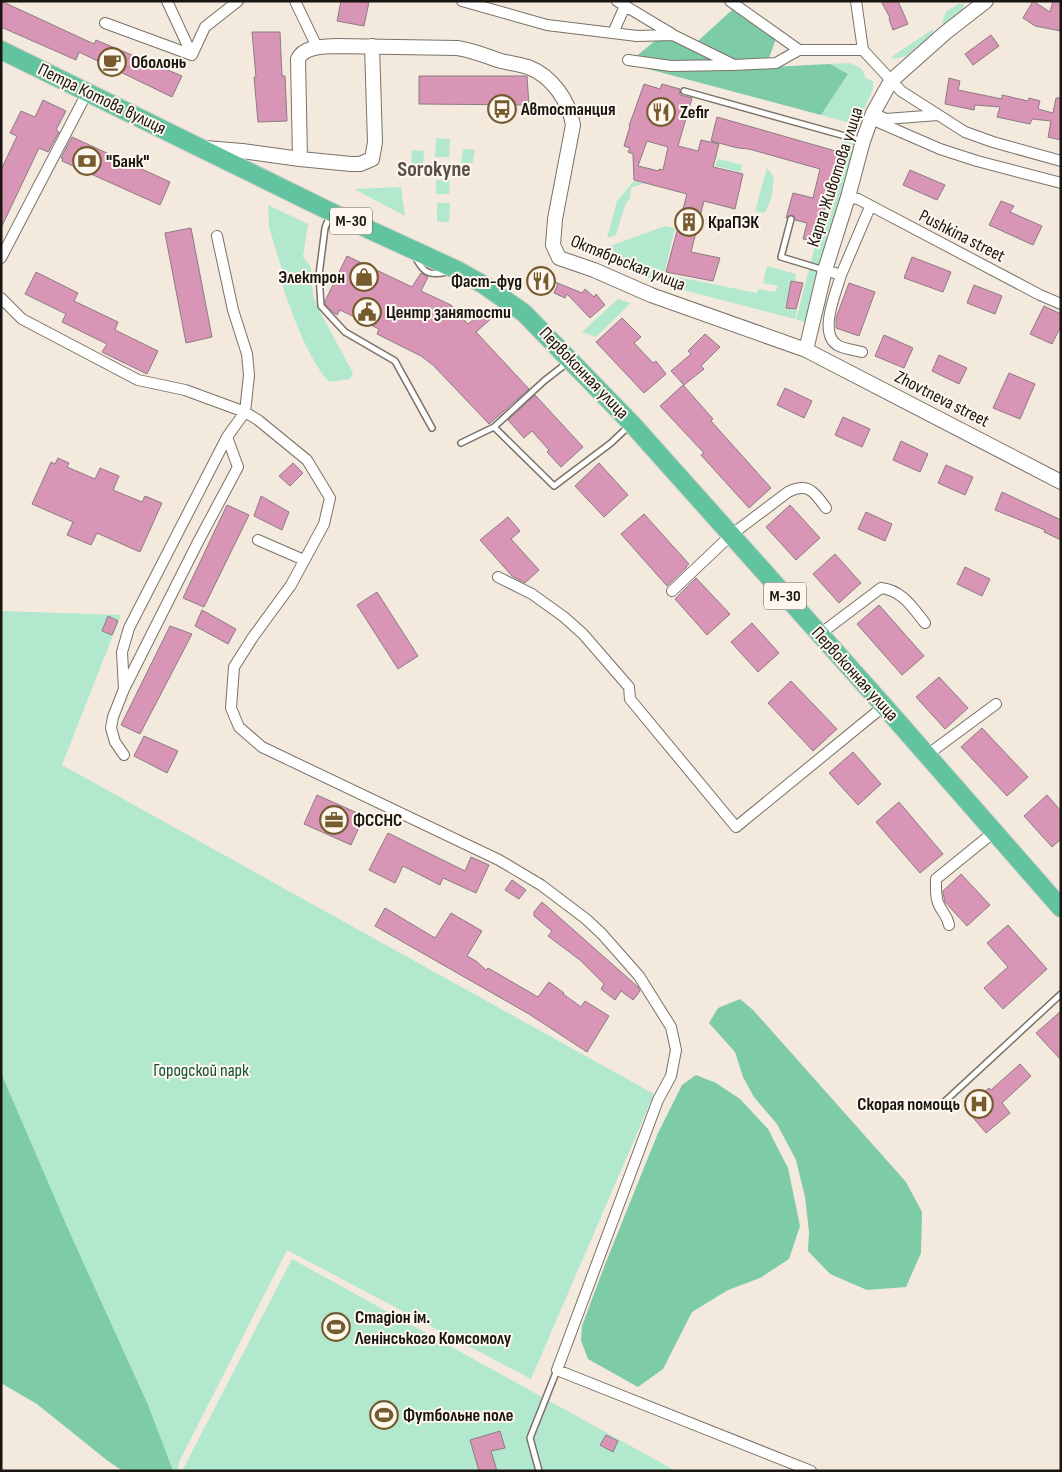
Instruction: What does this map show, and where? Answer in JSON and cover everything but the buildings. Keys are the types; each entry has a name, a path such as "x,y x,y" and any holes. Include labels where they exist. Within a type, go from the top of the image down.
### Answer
{"highway":[{"name":"Петра Котова вулиця","path":"1,50 203,148"},
{"name":"М-30","path":"203,148 331,212"},
{"name":"Первоконная улица","path":"331,212 456,270 499,294 524,313 632,424 884,706 1061,908"}],"main road":[{"name":"Карпа Животова улица","path":"806,350 825,270 872,116 891,81 983,2"},
{"name":"Октябрьская улица","path":"318,47 372,46 464,49 528,67 543,76 554,86 567,103 573,125 555,219 552,245 559,258 594,270 651,295 806,350"},
{"path":"203,148 242,150 300,159 360,164 372,159 375,142 372,46"},
{"path":"300,159 298,59 303,52 318,47"},
{"name":"Zhovtneva street","path":"806,350 1061,482"}],"street":[{"path":"167,1 192,55"},
{"path":"192,55 206,27 238,1"},
{"path":"295,1 318,47"},
{"path":"462,1 547,25 638,36 672,35"},
{"path":"730,1 799,50"},
{"path":"856,1 863,50 901,91 965,132 993,142 1061,160"},
{"path":"613,33 621,4 672,35 734,65"},
{"path":"104,23 192,55"},
{"path":"628,60 671,66 734,65 776,62 799,50 863,50"},
{"path":"1,258 88,91"},
{"path":"872,116 886,119 938,115"},
{"path":"872,116 940,149 977,161 1061,183"},
{"name":"Pushkina street","path":"848,197 858,200 1061,304"},
{"path":"862,352 838,346 830,338 828,325 841,275 870,207"},
{"path":"124,689 122,652 129,628 227,437 244,412 249,375 248,354 233,310 217,236"},
{"path":"825,270 841,275"},
{"path":"1,298 22,319 138,380 185,390 244,412 258,420 307,460 330,498 324,524 291,585 253,637 234,667 231,708 239,727 262,747 499,860 541,885 586,919 602,934 639,976 671,1027 676,1050 671,1076 658,1100 557,1370 811,1471"},
{"path":"124,756 111,728 113,717 124,689 238,467 227,437"},
{"path":"672,590 731,535 797,487 807,487 816,494 826,508"},
{"path":"258,540 304,560"},
{"path":"498,577 532,594 564,617 583,634 629,687 630,699 736,827 884,706"},
{"path":"820,634 881,588 891,589 905,599 924,623"},
{"path":"927,755 996,704"},
{"path":"949,925 947,916 939,907 935,894 936,879 994,832"}],"lane":[{"path":"684,91 863,141"},
{"path":"331,212 325,228 319,275 321,306 345,332 395,361 432,428"},
{"path":"792,219 781,257 825,270"},
{"path":"461,444 494,427 544,381 571,360"},
{"path":"494,427 554,486 611,443 632,424"},
{"path":"942,1104 1061,994"},
{"path":"539,1471 530,1438 557,1370"}],"green space":[{"path":"958,4 964,4 963,12 946,24 942,23 946,12"},
{"path":"732,10 776,39 769,58 739,62 698,41"},
{"path":"933,29 933,34 906,56 892,59 893,56"},
{"path":"672,38 721,63 672,63 633,59 656,40"},
{"path":"849,63 860,68 865,78 873,81 873,89 857,125 821,115 848,74 830,64"},
{"path":"830,64 848,74 821,115 633,65 733,69"},
{"path":"436,138 450,139 449,157 435,157"},
{"path":"842,141 856,144 806,322 796,320"},
{"path":"463,149 475,150 473,163 461,163"},
{"path":"412,150 424,151 423,166 411,166"},
{"path":"718,159 743,165 740,172 715,166"},
{"path":"767,168 774,177 772,196 765,213 755,211"},
{"path":"436,180 450,180 449,194 436,194"},
{"path":"634,181 644,183 631,188 630,199 626,203 616,235 607,238 617,201"},
{"path":"401,187 405,216 354,189"},
{"path":"437,203 450,203 449,222 437,222"},
{"path":"268,205 308,224 303,257 311,267 313,296 353,373 350,379 329,382 306,345 279,275 283,273 269,227"},
{"path":"665,226 675,228 662,283 629,271 612,262 609,253 610,246"},
{"path":"767,266 796,274 795,281 791,281 785,308 797,310 795,319 664,285 667,275 757,293 759,289 775,292 778,286 763,283"},
{"path":"618,299 631,303 596,337 582,332"},
{"name":"Городской парк","path":"1,611 121,615 62,765 654,1094 531,1379 287,1250 179,1462 178,1471 123,1471 37,1404 1,1383"},
{"path":"740,999 753,1010 906,1182 922,1212 921,1253 906,1287 867,1290 830,1274 808,1251 809,1232 805,1197 796,1160 777,1124 754,1097 743,1077 735,1052 709,1023 718,1008"},
{"path":"1,1073 68,1229 148,1405 173,1471 123,1471 37,1404 1,1383"},
{"path":"696,1075 716,1083 740,1099 768,1129 788,1168 800,1226 789,1259 760,1278 728,1290 692,1312 663,1369 638,1387 588,1359 581,1341 582,1326 658,1133 682,1085"},
{"name":"Стадіон ім. Ленінського Комсомолу","path":"292,1259 676,1471 182,1471"}],"place":[{"name":"Оболонь","path":"112,62"},
{"name":"Автостанция","path":"502,109"},
{"name":"Zefir","path":"661,112"},
{"name":"\"Банк\"","path":"87,161"},
{"name":"КраПЭК","path":"689,222"},
{"name":"Электрон","path":"364,277"},
{"name":"Фаст-фуд","path":"541,281"},
{"name":"Центр занятости","path":"367,312"},
{"name":"ФССНС","path":"334,820"},
{"name":"Скорая помощь","path":"979,1104"},
{"name":"Стадіон ім. Ленінського Комсомолу","path":"336,1327"},
{"name":"Футбольне поле","path":"384,1415"}],"district":[{"name":"Sorokyne","path":"434,169"}]}
